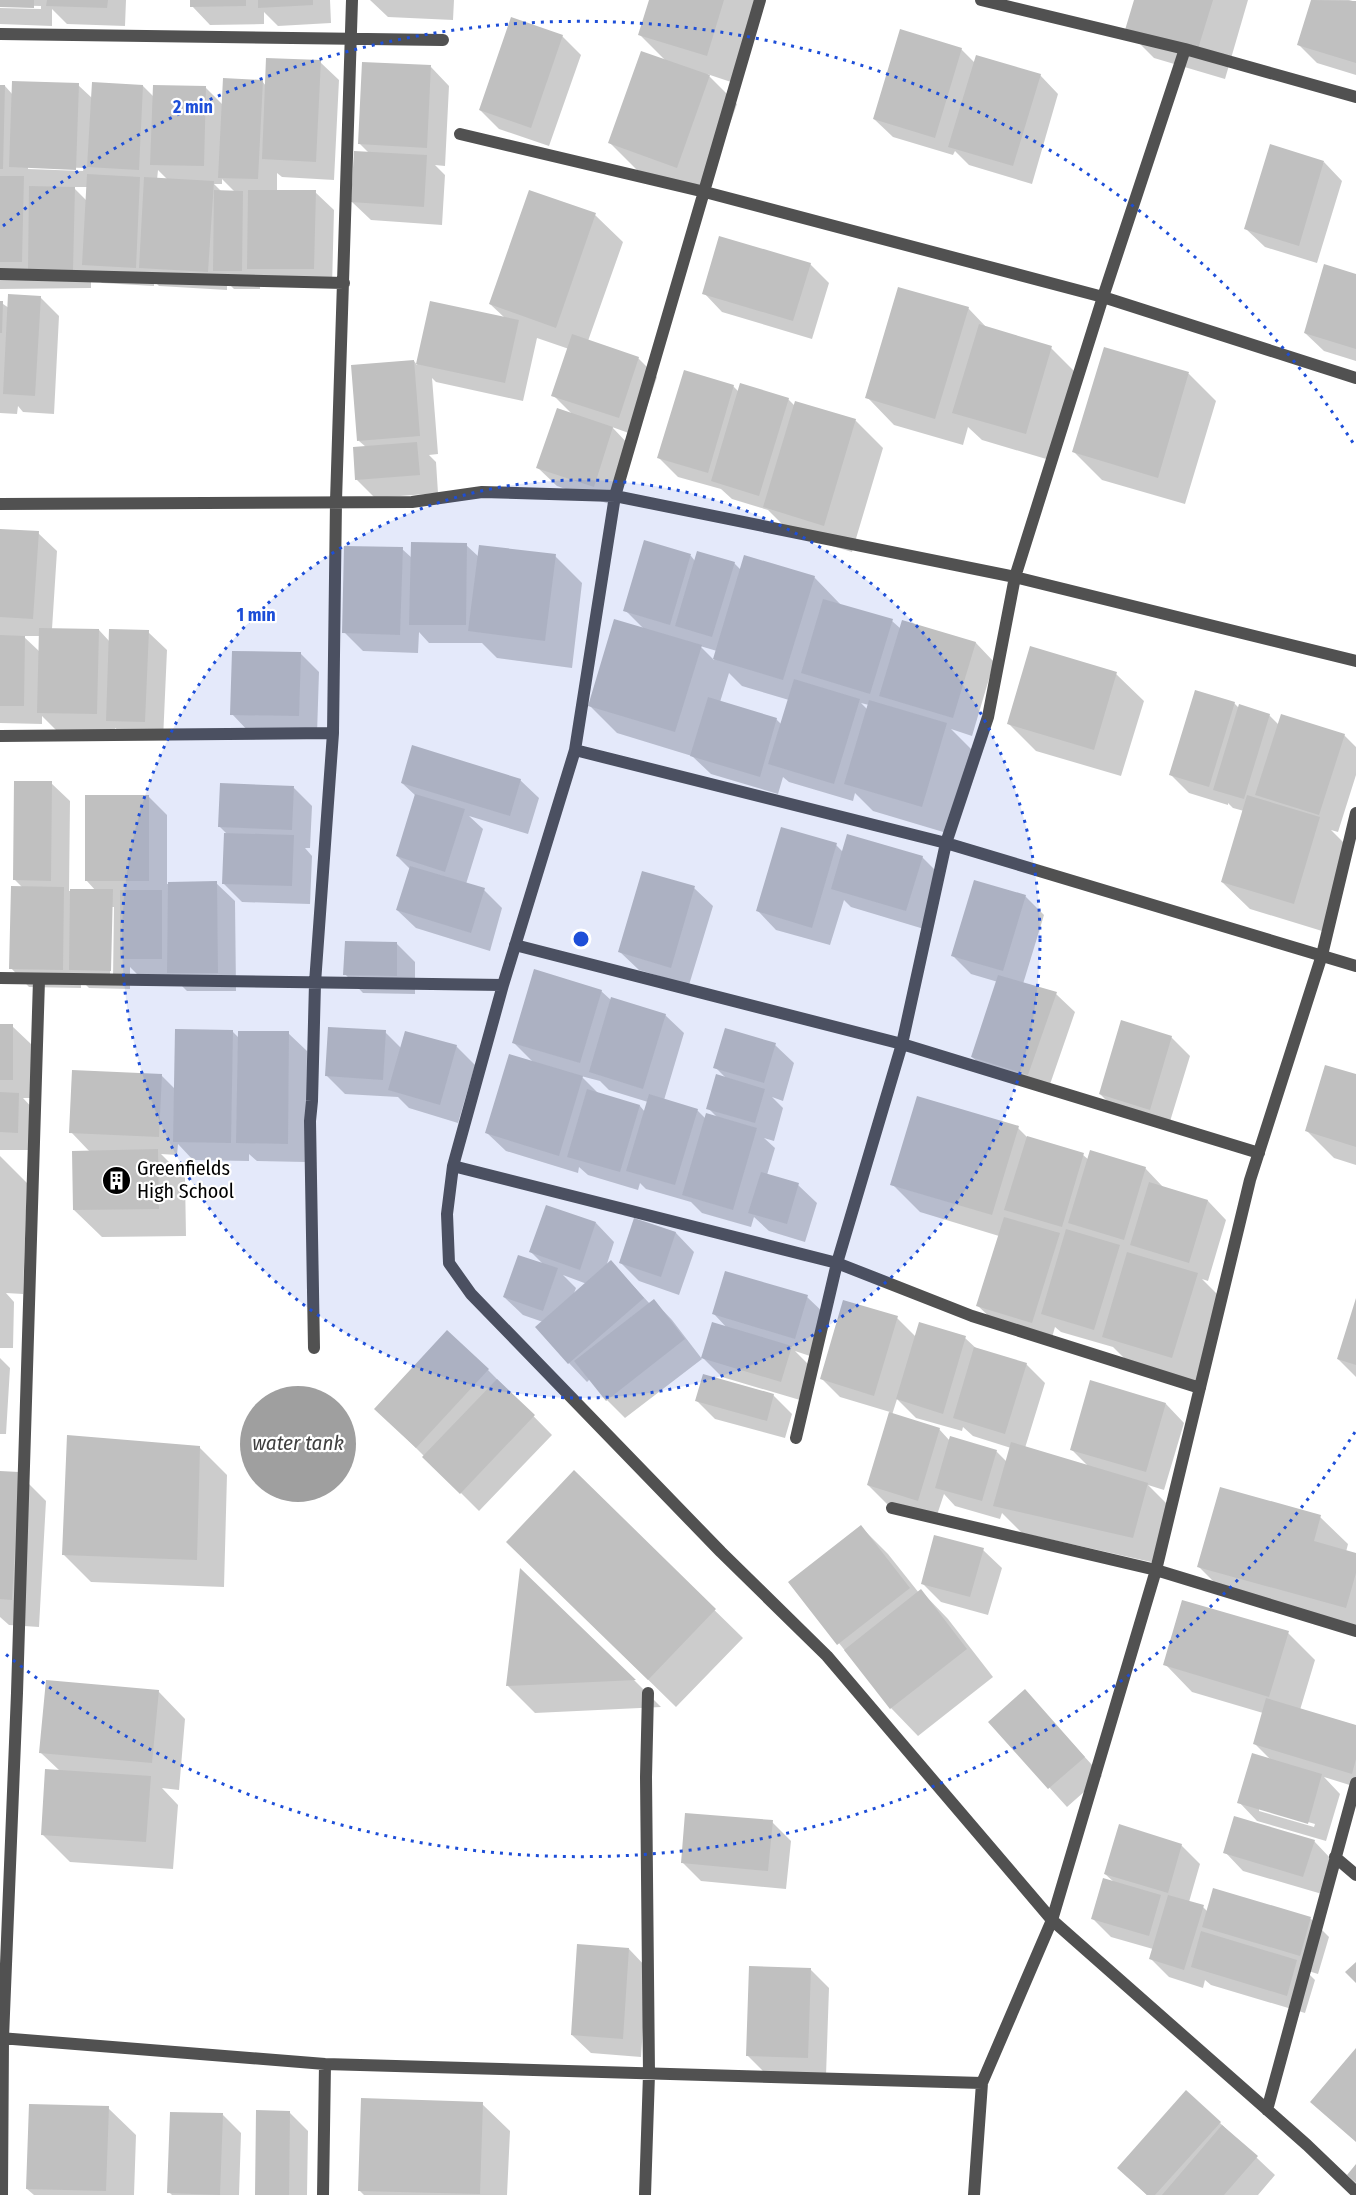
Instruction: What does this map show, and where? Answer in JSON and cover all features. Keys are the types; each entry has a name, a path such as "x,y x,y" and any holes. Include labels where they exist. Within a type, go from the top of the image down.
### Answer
{"street":[{"path":"314,1348 310,1121 315,982 333,733 336,501 352,0"},
{"path":"760,0 615,496 575,750 503,985 453,1166 447,1214 449,1263 471,1294 722,1552 827,1656 1052,1920 1307,2145 1356,2192"},
{"path":"981,0 1185,49 1356,97"},
{"path":"0,34 443,40"},
{"path":"796,1438 837,1263 902,1044 946,843 988,717 1015,577 1103,297 1185,49"},
{"path":"460,134 705,192 1103,297 1356,378"},
{"path":"0,274 344,283"},
{"path":"0,504 412,502 482,492 615,496 1015,577 1356,661"},
{"path":"0,736 333,733"},
{"path":"575,750 946,843 1356,966"},
{"path":"974,2195 982,2083 1052,1920 1155,1570 1250,1180 1322,955 1356,813"},
{"path":"515,945 902,1044 1259,1153"},
{"path":"0,978 503,985"},
{"path":"2,2195 1,2038 17,1693 39,980"},
{"path":"453,1166 837,1263 972,1316 1200,1388"},
{"path":"892,1508 1155,1570 1356,1631"},
{"path":"645,2195 649,2074 646,1777 648,1693"},
{"path":"1267,2110 1356,1783"},
{"path":"1335,1857 1356,1875"},
{"path":"1,2038 325,2064 982,2083"},
{"path":"323,2195 325,2064"}],"water":[{"name":"water tank","path":"298,1386 320,1390 339,1403 352,1422 356,1444 352,1466 339,1485 320,1498 298,1502 276,1498 257,1485 244,1466 240,1444 244,1422 257,1403 276,1390"}],"building":[{"path":"0,0 34,0 34,8 0,7"},
{"path":"47,0 108,0 107,8 46,6"},
{"path":"190,0 246,0 246,6 190,7"},
{"path":"258,0 313,0 313,5 258,8"},
{"path":"649,0 724,0 707,56 638,35"},
{"path":"1134,0 1213,0 1197,52 1125,30"},
{"path":"1311,0 1356,1 1356,63 1297,45"},
{"path":"511,17 563,35 531,128 479,110"},
{"path":"900,29 962,48 935,138 873,119"},
{"path":"641,51 710,75 677,168 608,143"},
{"path":"976,55 1041,74 1013,166 948,147"},
{"path":"266,58 321,60 316,162 262,159"},
{"path":"362,62 431,65 427,148 358,144"},
{"path":"223,78 263,80 258,179 218,178"},
{"path":"12,81 79,83 76,170 9,167"},
{"path":"92,82 143,85 139,170 87,167"},
{"path":"0,85 5,85 3,169 0,169"},
{"path":"153,85 206,86 204,166 150,165"},
{"path":"1270,144 1324,161 1299,246 1244,229"},
{"path":"354,151 427,155 424,207 351,202"},
{"path":"87,174 140,177 136,268 82,265"},
{"path":"0,176 24,176 22,262 0,262"},
{"path":"144,177 214,181 208,272 139,268"},
{"path":"29,186 75,187 73,270 28,269"},
{"path":"214,190 243,191 242,271 213,271"},
{"path":"248,190 316,190 314,269 247,269"},
{"path":"529,190 596,213 556,328 489,304"},
{"path":"719,236 811,263 793,321 702,294"},
{"path":"1324,264 1356,274 1356,349 1304,333"},
{"path":"898,287 969,307 935,419 865,398"},
{"path":"8,294 41,296 35,396 3,394"},
{"path":"0,301 3,301 2,333 0,333"},
{"path":"430,301 519,320 505,383 416,364"},
{"path":"979,324 1052,346 1026,434 952,413"},
{"path":"572,334 639,357 619,418 551,396"},
{"path":"1104,347 1189,372 1158,478 1072,452"},
{"path":"414,360 420,436 357,441 351,365"},
{"path":"684,370 734,385 708,473 657,458"},
{"path":"740,383 789,398 759,496 711,481"},
{"path":"795,401 856,419 824,526 763,507"},
{"path":"557,408 613,427 594,487 536,468"},
{"path":"417,442 420,475 355,480 353,447"},
{"path":"0,529 39,531 33,619 0,617"},
{"path":"644,540 691,554 670,625 623,611"},
{"path":"411,542 467,543 466,625 409,625"},
{"path":"479,545 556,554 545,641 468,631"},
{"path":"344,546 403,547 400,635 342,633"},
{"path":"697,551 735,562 712,637 675,626"},
{"path":"744,555 815,576 783,680 713,659"},
{"path":"823,599 893,619 870,694 801,673"},
{"path":"614,619 702,645 675,732 588,706"},
{"path":"902,620 976,642 953,718 879,696"},
{"path":"39,628 99,629 97,714 37,713"},
{"path":"109,629 149,630 145,722 106,721"},
{"path":"0,635 25,636 24,706 0,706"},
{"path":"1030,646 1117,672 1094,750 1007,724"},
{"path":"232,651 301,652 299,716 230,715"},
{"path":"794,679 860,699 834,784 768,764"},
{"path":"1195,690 1235,702 1209,787 1169,775"},
{"path":"708,697 777,718 760,777 690,756"},
{"path":"869,700 947,723 922,807 844,784"},
{"path":"1239,704 1270,714 1244,799 1213,790"},
{"path":"1281,714 1345,734 1319,815 1255,795"},
{"path":"412,745 521,779 510,816 401,783"},
{"path":"14,781 52,781 51,881 13,880"},
{"path":"220,783 294,786 292,830 218,827"},
{"path":"415,794 465,809 445,872 396,856"},
{"path":"85,795 149,795 149,881 85,881"},
{"path":"1247,795 1320,817 1294,904 1221,882"},
{"path":"781,827 837,843 812,928 756,911"},
{"path":"224,833 294,835 292,886 222,884"},
{"path":"847,834 923,856 906,911 831,889"},
{"path":"410,866 485,888 471,933 396,910"},
{"path":"642,871 695,886 671,968 618,952"},
{"path":"974,880 1026,895 1003,971 951,956"},
{"path":"217,881 218,973 167,973 168,882"},
{"path":"11,886 64,887 63,970 9,969"},
{"path":"70,889 113,889 111,971 69,970"},
{"path":"120,890 162,890 162,959 120,959"},
{"path":"345,941 397,942 397,976 343,975"},
{"path":"534,969 602,990 580,1063 512,1043"},
{"path":"998,975 1057,992 1028,1075 971,1057"},
{"path":"611,997 666,1014 643,1089 589,1072"},
{"path":"1121,1020 1172,1036 1150,1110 1099,1094"},
{"path":"0,1024 13,1024 13,1080 0,1080"},
{"path":"328,1027 386,1030 383,1080 325,1076"},
{"path":"725,1028 776,1043 764,1083 713,1068"},
{"path":"175,1029 233,1030 231,1143 173,1142"},
{"path":"238,1031 289,1031 288,1144 236,1143"},
{"path":"405,1031 457,1045 440,1105 388,1090"},
{"path":"509,1054 583,1076 559,1156 485,1133"},
{"path":"1325,1065 1356,1074 1356,1147 1305,1131"},
{"path":"72,1070 162,1074 159,1137 69,1133"},
{"path":"716,1074 765,1089 755,1123 706,1109"},
{"path":"587,1089 640,1105 620,1172 567,1157"},
{"path":"0,1092 19,1093 18,1133 0,1132"},
{"path":"649,1094 698,1109 675,1185 626,1171"},
{"path":"917,1096 1019,1126 992,1215 890,1185"},
{"path":"706,1113 757,1128 733,1210 682,1195"},
{"path":"1027,1136 1084,1153 1062,1227 1004,1210"},
{"name":"Greenfields High School","path":"158,1149 159,1209 73,1210 72,1151"},
{"path":"1090,1150 1146,1167 1124,1240 1068,1223"},
{"path":"761,1172 799,1183 787,1224 748,1213"},
{"path":"1149,1182 1208,1200 1189,1263 1130,1245"},
{"path":"546,1205 596,1222 580,1270 529,1252"},
{"path":"1004,1217 1060,1233 1032,1323 976,1306"},
{"path":"634,1218 676,1232 661,1277 619,1263"},
{"path":"1066,1229 1120,1245 1094,1330 1041,1314"},
{"path":"1127,1252 1198,1273 1172,1358 1102,1337"},
{"path":"518,1255 558,1268 543,1311 503,1297"},
{"path":"611,1260 644,1298 568,1364 535,1327"},
{"path":"725,1271 808,1295 795,1339 712,1314"},
{"path":"1356,1298 1356,1365 1337,1359"},
{"path":"654,1299 685,1339 606,1401 574,1361"},
{"path":"843,1300 898,1316 874,1396 820,1379"},
{"path":"712,1322 792,1346 781,1382 701,1358"},
{"path":"919,1322 966,1336 943,1414 896,1399"},
{"path":"447,1330 489,1369 416,1448 374,1409"},
{"path":"974,1347 1027,1363 1005,1434 953,1418"},
{"path":"703,1374 774,1394 767,1421 695,1401"},
{"path":"497,1379 535,1415 460,1494 422,1457"},
{"path":"1090,1380 1166,1403 1146,1472 1070,1450"},
{"path":"889,1412 940,1428 918,1501 867,1485"},
{"path":"67,1435 200,1446 197,1560 62,1555"},
{"path":"950,1436 997,1450 982,1501 935,1488"},
{"path":"1011,1442 1148,1483 1133,1538 993,1506"},
{"path":"574,1470 716,1609 648,1680 506,1542"},
{"path":"0,1471 19,1472 12,1600 0,1599"},
{"path":"1220,1487 1321,1515 1314,1541 1356,1553 1356,1573 1346,1608 1197,1567"},
{"path":"861,1525 910,1588 837,1645 788,1582"},
{"path":"934,1535 984,1548 970,1597 921,1584"},
{"path":"520,1568 636,1680 506,1686"},
{"path":"921,1589 967,1649 890,1709 844,1650"},
{"path":"1182,1600 1289,1631 1269,1697 1163,1665"},
{"path":"46,1680 159,1690 152,1763 39,1753"},
{"path":"1025,1689 1085,1757 1048,1789 988,1722"},
{"path":"1266,1698 1356,1725 1356,1759 1352,1774 1253,1744"},
{"path":"1252,1753 1322,1774 1308,1824 1237,1803"},
{"path":"45,1769 151,1776 146,1842 41,1835"},
{"path":"685,1813 773,1820 768,1871 681,1863"},
{"path":"1234,1816 1315,1840 1303,1877 1223,1853"},
{"path":"1119,1824 1182,1844 1168,1893 1104,1874"},
{"path":"1103,1878 1161,1895 1149,1936 1091,1919"},
{"path":"1213,1888 1311,1917 1300,1956 1202,1927"},
{"path":"1168,1895 1204,1905 1184,1970 1149,1959"},
{"path":"1201,1931 1297,1960 1287,1996 1191,1967"},
{"path":"577,1944 629,1948 623,2039 571,2035"},
{"path":"1356,1962 1356,1983 1345,1972"},
{"path":"749,1966 811,1968 808,2058 746,2056"},
{"path":"1356,2048 1356,2142 1310,2102"},
{"path":"1186,2090 1221,2122 1155,2195 1147,2195 1117,2168"},
{"path":"361,2098 483,2102 480,2194 358,2191"},
{"path":"29,2104 109,2106 106,2191 26,2189"},
{"path":"256,2110 290,2111 289,2195 255,2195"},
{"path":"170,2112 223,2113 220,2195 167,2193"},
{"path":"1222,2125 1258,2156 1224,2195 1162,2195"},
{"path":"1356,2164 1356,2183 1347,2175"}],"place":[{"name":"Greenfields High School","path":"116,1180"}]}
